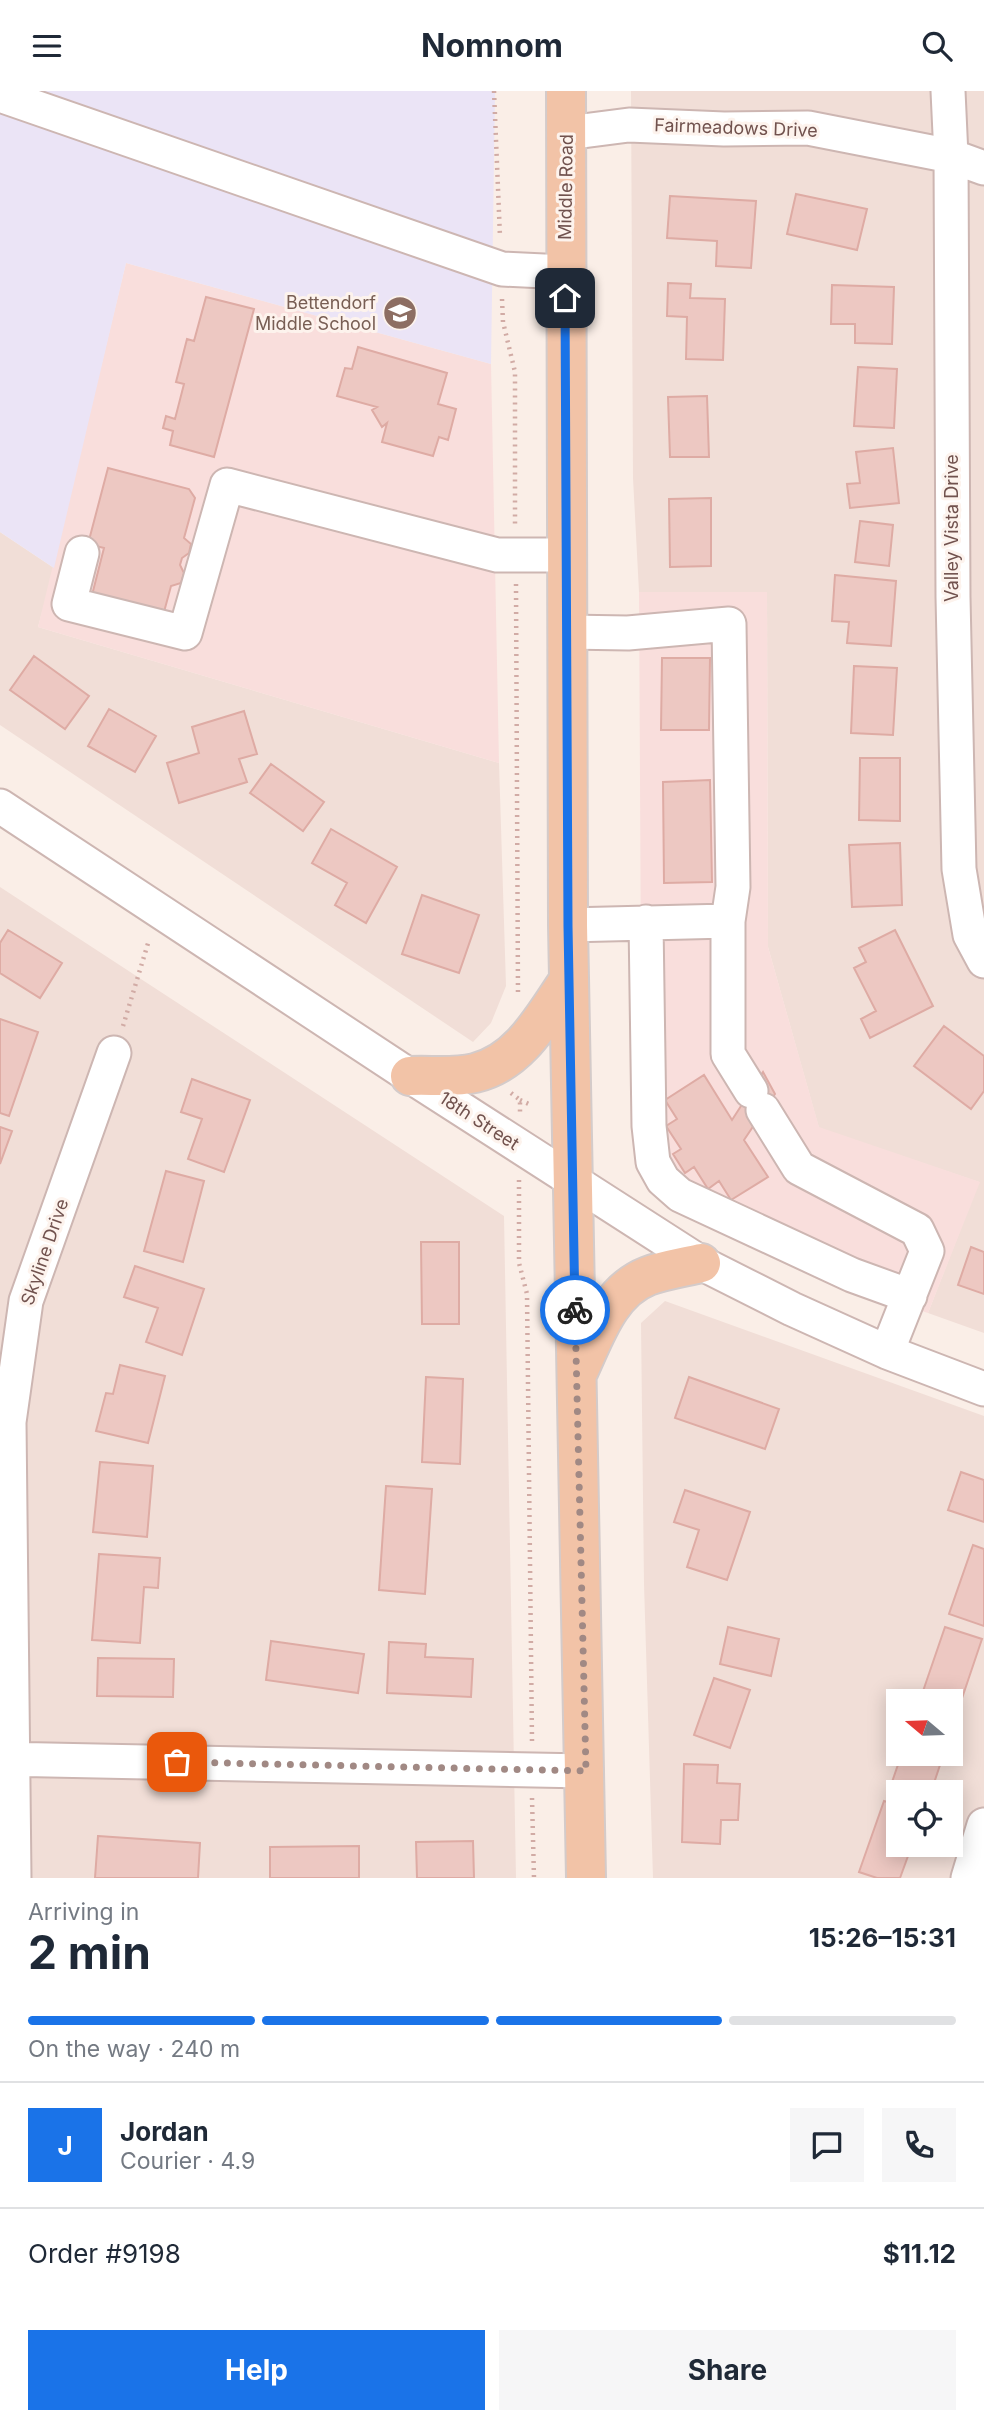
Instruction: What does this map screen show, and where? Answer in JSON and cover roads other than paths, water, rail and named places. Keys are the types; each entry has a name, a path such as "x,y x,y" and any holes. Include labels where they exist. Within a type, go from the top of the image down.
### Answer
{"main road":[{"name":"Middle Road","path":"566,91 568,926 586,1878"},
{"path":"410,1076 474,1073 493,1066 522,1047 569,980"},
{"name":"Middle Road","path":"576,1375 610,1306 624,1292 647,1276 701,1263"}],"street":[{"name":"Valley Vista Drive","path":"948,91 951,156 953,597 959,869 970,935 984,961"},
{"path":"0,95 502,269 565,272"},
{"name":"Fairmeadows Drive","path":"567,133 629,125 724,129 808,128 951,156 984,168"},
{"path":"82,553 69,604 185,633 227,485 497,555 566,555"},
{"path":"567,632 628,632 729,624 733,887 728,921 728,1054 799,1168 918,1230 927,1251 887,1352"},
{"name":"18th Street","path":"0,806 410,1076 701,1263 887,1352 984,1389"},
{"path":"568,926 728,921"},
{"path":"646,922 649,1126 653,1162 663,1180 680,1195 852,1275 910,1296"},
{"name":"Skyline Drive","path":"14,1878 7,1759 9,1422 26,1301 114,1053"},
{"path":"7,1759 586,1771"},
{"path":"968,1878 984,1825"}],"place":[{"name":"Bettendorf Middle School","path":"400,313"}]}
